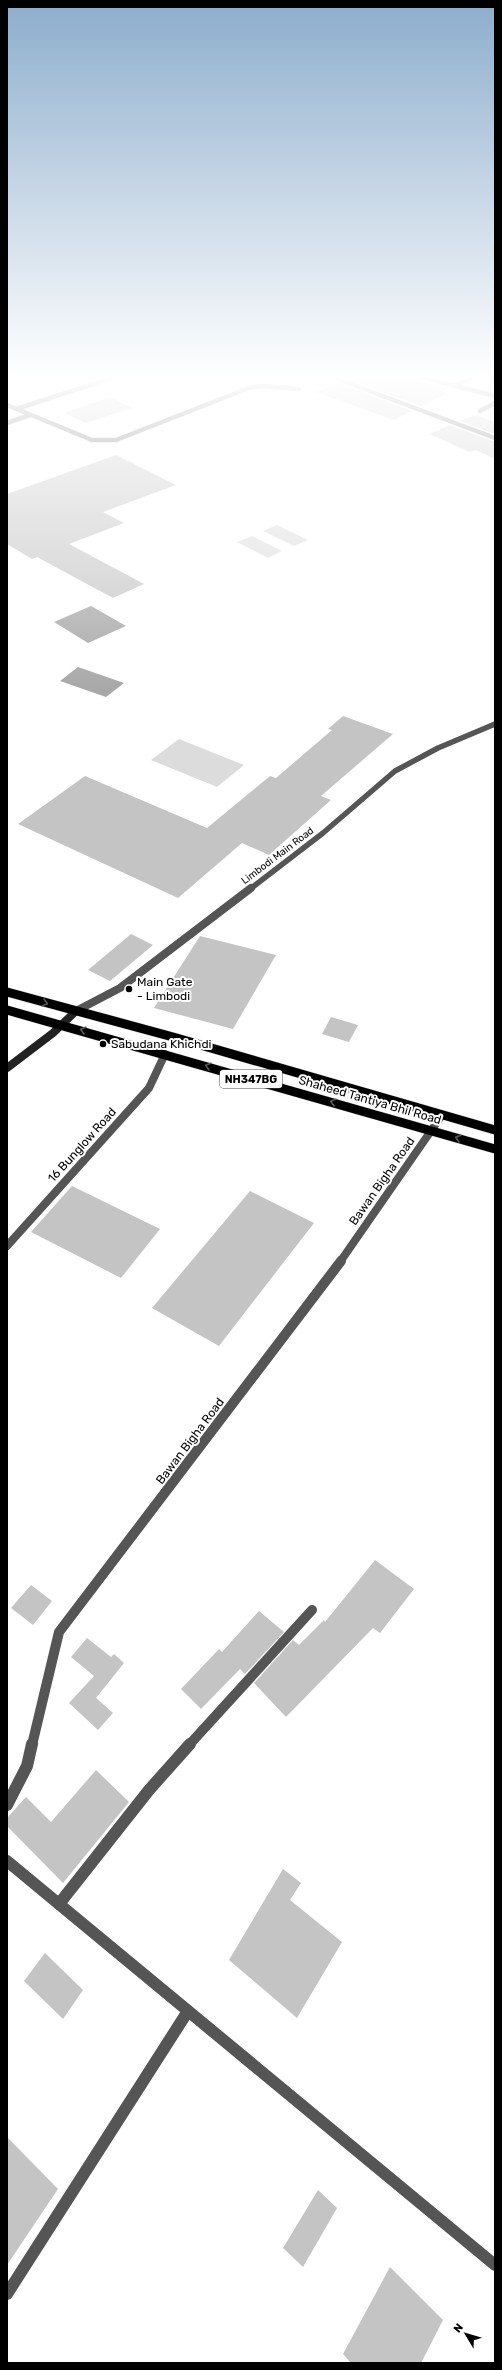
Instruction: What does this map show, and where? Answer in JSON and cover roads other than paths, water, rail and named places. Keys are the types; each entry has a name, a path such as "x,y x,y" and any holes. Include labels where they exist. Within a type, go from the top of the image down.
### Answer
{"main road":[{"name":"Shaheed Tantiya Bhil Road","path":"7,992 495,1130"},
{"name":"Shaheed Tantiya Bhil Road","path":"7,1010 62,1024 495,1149"}],"street":[{"name":"Limbodi Main Road","path":"76,1011 120,988 322,833 395,771 438,748 495,724"},
{"path":"7,1068 76,1011"},
{"name":"16 Bunglow Road","path":"7,1246 149,1088 165,1054"},
{"name":"Bawan Bigha Road","path":"7,1805 27,1766 59,1632 322,1288 442,1115"},
{"path":"59,1904 149,1790 312,1610"},
{"path":"7,1860 495,2266"},
{"path":"7,2294 188,2011"}],"place":[{"name":"Main Gate - Limbodi","path":"129,989"},
{"name":"Sabudana Khichdi","path":"103,1044"}]}
